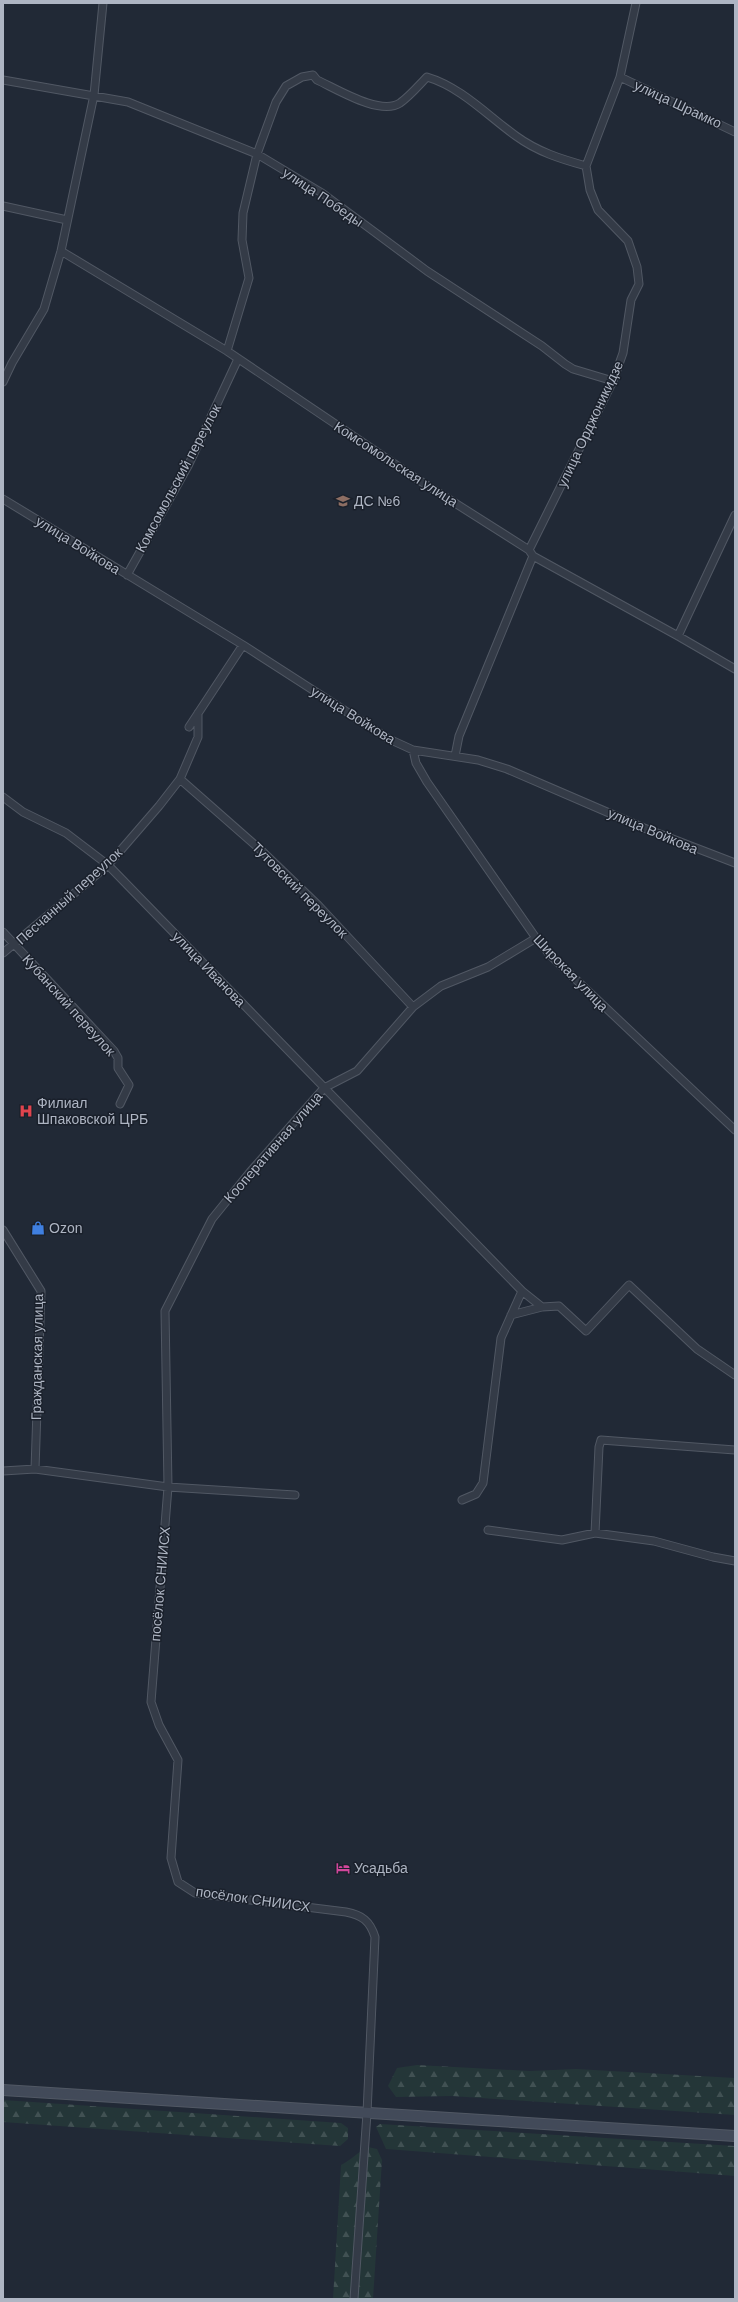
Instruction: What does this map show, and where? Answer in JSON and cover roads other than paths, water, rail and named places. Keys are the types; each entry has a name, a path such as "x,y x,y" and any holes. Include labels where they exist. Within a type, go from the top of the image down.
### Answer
{"street":[{"path":"3,382 12,363 44,309 61,251 94,95 104,3"},
{"path":"226,351 249,278 242,240 243,214 257,154 276,102 286,86 302,77 313,75 317,80 365,102 382,107 399,104 427,77 444,83 472,101 517,137 552,157 586,166 620,77 636,3"},
{"name":"улица Шрамко","path":"620,77 735,132"},
{"name":"улица Победы","path":"3,80 128,102 257,154 322,193 427,271 542,346 565,364 573,369 613,381"},
{"name":"улица Орджоникидзе","path":"455,756 459,736 531,553 613,381 623,353 631,300 639,284 637,267 628,241 598,210 590,190 586,166"},
{"path":"3,206 67,220"},
{"name":"Комсомольская улица","path":"61,251 226,351 414,477 531,553 735,669"},
{"name":"Комсомольский переулок","path":"127,575 188,466 238,359"},
{"name":"улица Войкова","path":"3,499 243,645 389,739 413,750 478,760 507,769 650,831 735,863"},
{"path":"678,636 735,515"},
{"path":"189,727 243,645"},
{"name":"Песчанный переулок","path":"3,953 108,864 180,779 198,738 198,713"},
{"name":"Широкая улица","path":"413,750 416,763 427,782 536,938 581,986 735,1130"},
{"name":"Тутовский переулок","path":"180,779 263,852 318,905 413,1007"},
{"name":"улица Иванова","path":"3,797 23,812 66,833 108,864 522,1291 542,1307"},
{"name":"Кубанский переулок","path":"3,932 114,1051 118,1058 118,1068 129,1085 120,1104"},
{"name":"Кооперативная улица","path":"165,1311 212,1219 250,1172 324,1088 357,1071 413,1007 441,986 488,967 536,938"},
{"name":"Гражданская улица","path":"3,1230 41,1291 35,1470"},
{"path":"511,1315 542,1307 559,1306 586,1331 629,1285 697,1349 735,1375"},
{"path":"462,1500 476,1494 483,1483 501,1338 522,1291"},
{"name":"посёлок СНИИСХ","path":"165,1311 168,1488 151,1702 159,1725 178,1760 171,1858 174,1873 178,1882 195,1893 346,1912 366,1919 372,1927 375,1937 367,2114 354,2299"},
{"path":"594,1533 599,1447 601,1440 735,1450"},
{"path":"3,1471 35,1470 168,1488 295,1495"},
{"path":"488,1530 562,1540 594,1533 654,1541 713,1557 735,1561"},
{"path":"3,2090 735,2136"}],"place":[{"name":"ДС №6","path":"343,501"},
{"name":"Филиал Шпаковской ЦРБ","path":"26,1111"},
{"name":"Ozon","path":"38,1228"},
{"name":"Усадьба","path":"343,1868"}]}
